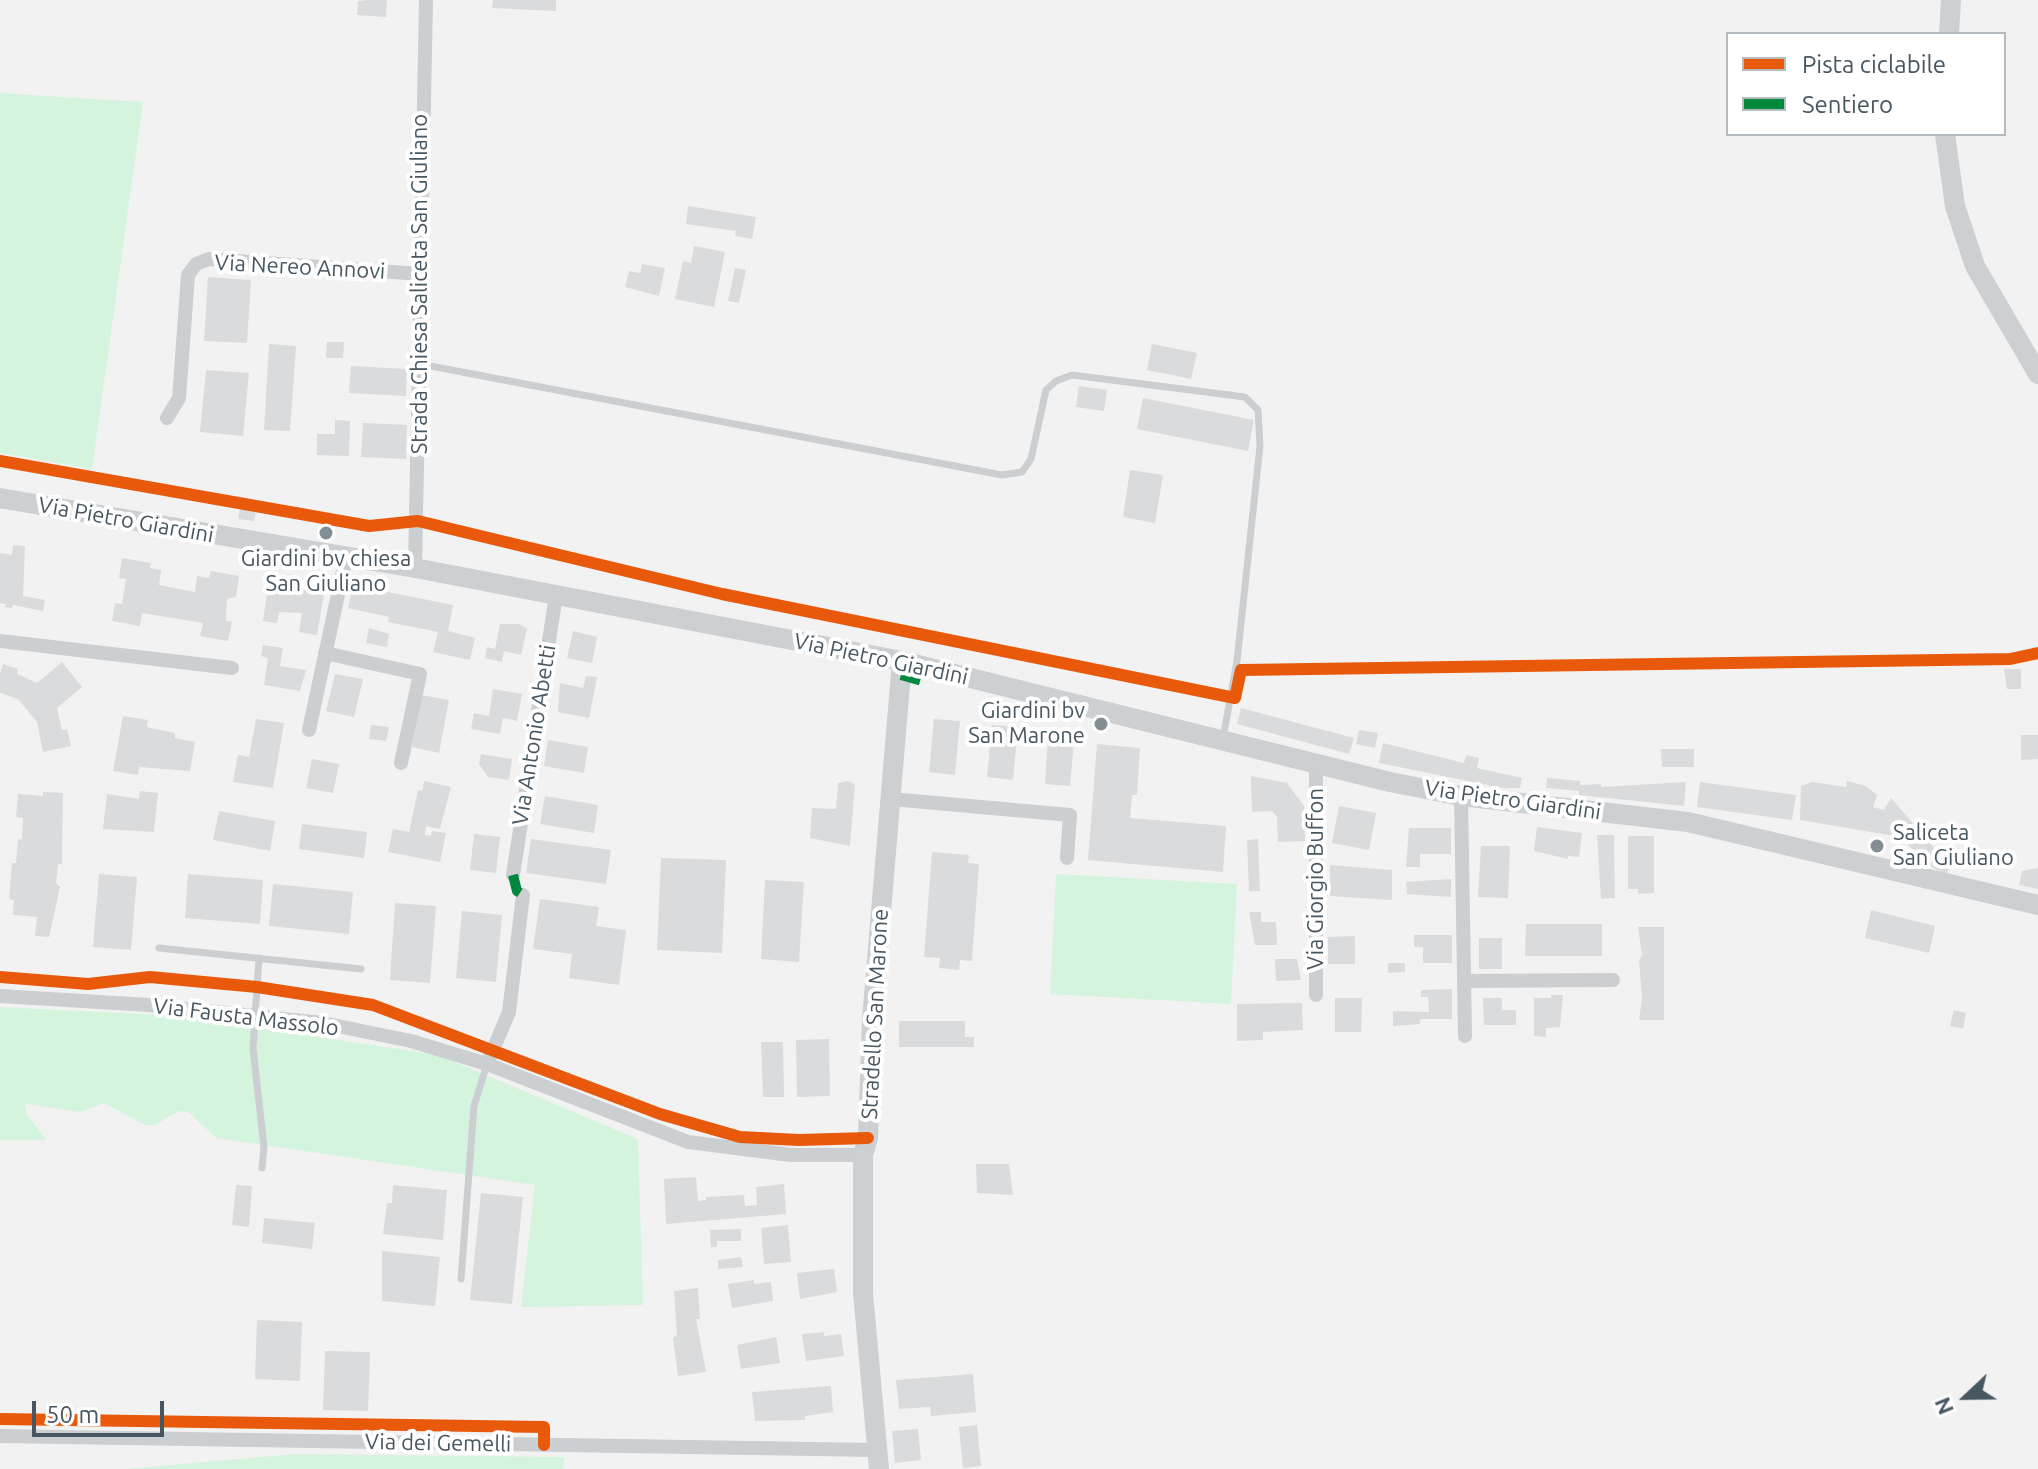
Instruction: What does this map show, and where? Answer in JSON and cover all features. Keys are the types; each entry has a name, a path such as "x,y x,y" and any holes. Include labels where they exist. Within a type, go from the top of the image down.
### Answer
{"main road":[{"path":"1949,32 1951,0"},
{"path":"1945,136 1955,206 1975,266 2038,374"},
{"name":"Via Pietro Giardini","path":"0,498 415,568 902,661 1461,796 1688,822 2038,905"},
{"name":"Stradello San Marone","path":"877,1460 863,1293 863,1155 868,1138 872,1019 902,661"}],"street":[{"name":"Strada Chiesa Saliceta San Giuliano","path":"415,568 426,0"},
{"name":"Via Nereo Annovi","path":"167,418 179,398 188,275 196,264 209,259 420,274"},
{"path":"309,730 346,557"},
{"name":"Via Antonio Abetti","path":"513,875 556,595"},
{"path":"0,641 232,668"},
{"path":"325,653 420,674 401,763"},
{"name":"Via Giorgio Buffon","path":"1316,763 1316,995"},
{"path":"1461,796 1465,1036"},
{"path":"891,799 1070,815 1067,858"},
{"path":"487,1064 509,1012 523,895"},
{"path":"1464,981 1613,980"},
{"name":"Via Fausta Massolo","path":"0,996 323,1023 397,1038 487,1064 688,1142 791,1155 863,1155"},
{"name":"Via dei Gemelli","path":"0,1436 877,1460"}],"lane":[{"path":"420,364 1002,475 1022,472 1031,459 1046,390 1056,381 1072,375 1245,397 1258,410 1260,446 1237,661 1223,740"},
{"path":"159,948 361,969"},
{"path":"259,958 253,1048 264,1147 262,1168"},
{"path":"461,1279 474,1106 487,1064"}],"green space":[{"path":"0,93 143,102 92,469 0,453"},
{"path":"1056,874 1237,884 1231,1004 1050,994"},
{"path":"0,1007 183,1016 438,1055 638,1139 643,1305 521,1307 535,1185 216,1138 188,1112 179,1111 155,1125 145,1125 104,1103 80,1112 25,1104 26,1114 47,1140 0,1140"},
{"path":"295,1454 564,1457 563,1469 124,1469"}],"building":[{"path":"387,0 386,17 357,15 358,1"},
{"path":"493,0 556,0 556,11 492,8"},
{"path":"688,206 756,217 752,239 735,236 736,231 686,224"},
{"path":"694,246 725,252 714,307 675,299 683,261 691,263"},
{"path":"642,264 665,268 659,296 625,287 629,271 640,273"},
{"path":"735,268 746,270 739,303 728,301"},
{"path":"208,277 251,280 247,343 204,341"},
{"path":"327,342 344,342 343,358 326,358"},
{"path":"269,344 296,346 290,431 264,430"},
{"path":"1152,344 1197,353 1191,379 1147,370"},
{"path":"351,366 407,369 406,396 349,393"},
{"path":"206,370 249,373 243,436 200,432"},
{"path":"1079,386 1107,390 1104,411 1076,407"},
{"path":"1143,398 1254,420 1248,451 1137,429"},
{"path":"335,420 350,421 349,456 317,455 317,434 335,434"},
{"path":"363,423 407,425 406,459 361,457"},
{"path":"1130,470 1163,475 1155,523 1123,517"},
{"path":"240,508 256,511 254,521 238,519"},
{"path":"13,545 25,546 23,596 45,600 43,611 13,605 12,608 5,607 6,604 0,603 0,553 12,555"},
{"path":"122,558 151,563 150,568 161,570 159,585 195,592 197,576 209,578 211,571 239,576 236,597 227,599 226,621 232,622 228,641 200,636 203,623 142,613 140,626 112,621 115,603 122,604 126,579 119,578"},
{"path":"269,580 281,581 280,586 313,591 314,586 325,589 317,635 299,632 302,613 279,612 277,623 263,621"},
{"path":"353,585 453,605 448,631 475,638 470,660 433,652 438,632 388,622 389,617 348,608"},
{"path":"500,624 519,624 527,629 521,655 504,651 502,662 485,658 487,647 495,649"},
{"path":"369,628 389,634 387,647 366,643"},
{"path":"573,631 597,637 592,663 567,658"},
{"path":"263,645 283,648 280,666 306,670 300,691 264,685 268,658 261,656"},
{"path":"62,662 82,687 57,708 62,730 67,729 71,746 43,752 37,722 18,699 0,693 0,674 3,664 18,669 17,674 37,683"},
{"path":"2004,669 2021,669 2021,689 2007,689"},
{"path":"335,674 363,679 354,717 326,711"},
{"path":"586,676 597,677 589,718 558,712 560,683 583,688"},
{"path":"493,689 522,694 517,721 503,718 500,734 471,729 474,713 489,716"},
{"path":"422,695 449,700 439,753 412,747"},
{"path":"1241,708 1354,738 1349,754 1237,724"},
{"path":"123,716 148,720 147,727 175,733 175,738 195,742 190,771 139,767 138,775 113,771"},
{"path":"256,719 284,723 273,788 233,782 238,755 249,757"},
{"path":"934,719 960,721 955,775 929,772"},
{"path":"371,725 389,727 386,741 369,739"},
{"path":"992,725 1018,727 1013,780 987,777"},
{"path":"1359,730 1378,733 1375,748 1356,744"},
{"path":"2021,735 2038,735 2038,759 2021,760"},
{"path":"1048,739 1074,741 1070,786 1045,784"},
{"path":"548,740 588,747 584,773 544,766"},
{"path":"1383,743 1464,763 1466,755 1479,758 1477,768 1522,778 1520,788 1502,788 1379,763"},
{"path":"1097,744 1140,748 1137,795 1132,795 1130,818 1226,826 1223,872 1088,860"},
{"path":"1661,749 1694,749 1694,767 1662,767"},
{"path":"481,754 512,759 509,780 488,777 479,764"},
{"path":"312,759 339,764 333,793 306,788"},
{"path":"1251,776 1287,783 1304,806 1305,841 1278,842 1277,817 1272,811 1252,812"},
{"path":"1547,778 1580,781 1580,785 1601,784 1601,787 1686,782 1684,806 1579,795 1579,791 1546,788"},
{"path":"424,781 451,787 440,829 426,826 425,835 431,836 432,831 446,833 440,862 388,852 393,829 409,832 418,790 422,791"},
{"path":"847,781 855,784 850,846 810,838 812,808 836,809 838,783"},
{"path":"1847,781 1866,786 1877,795 1873,807 1884,810 1891,798 1936,850 1953,861 1946,875 1926,864 1901,837 1800,820 1801,786 1812,782 1846,787"},
{"path":"1700,782 1796,795 1792,820 1697,807"},
{"path":"140,791 158,793 154,832 103,829 107,794 139,799"},
{"path":"43,792 63,793 62,864 58,864 56,883 60,887 49,937 35,936 37,917 13,915 14,900 9,899 12,863 16,863 18,839 22,840 23,818 16,817 18,794 43,796"},
{"path":"545,796 598,805 594,833 540,824"},
{"path":"1339,806 1376,813 1369,850 1332,843"},
{"path":"219,811 275,821 270,851 213,840"},
{"path":"302,824 367,832 364,858 299,849"},
{"path":"1537,827 1582,833 1579,857 1568,856 1568,859 1534,851"},
{"path":"1409,828 1451,828 1451,854 1420,854 1420,867 1406,867"},
{"path":"474,834 500,837 496,873 470,870"},
{"path":"1597,835 1614,835 1615,898 1601,899"},
{"path":"1628,836 1654,836 1654,893 1638,894 1638,889 1628,889"},
{"path":"531,839 611,850 606,884 526,873"},
{"path":"1258,839 1260,891 1249,891 1247,840"},
{"path":"1481,846 1510,846 1508,898 1478,897"},
{"path":"932,852 969,855 968,863 979,864 972,961 960,960 959,970 939,968 940,958 924,957"},
{"path":"661,858 726,860 722,953 657,950"},
{"path":"1330,865 1392,870 1392,900 1330,896"},
{"path":"2038,868 2038,889 2019,885 2022,871"},
{"path":"99,874 137,877 131,950 93,947"},
{"path":"188,874 263,880 260,924 185,918"},
{"path":"1451,879 1451,897 1407,894 1406,882"},
{"path":"765,880 804,882 799,962 761,959"},
{"path":"273,884 353,892 349,934 269,926"},
{"path":"540,899 599,907 596,926 626,930 619,985 569,978 572,954 533,949"},
{"path":"395,903 436,906 430,983 390,980"},
{"path":"1871,910 1935,926 1929,953 1865,938"},
{"path":"462,911 502,915 496,982 456,978"},
{"path":"1249,912 1261,912 1261,922 1276,922 1277,945 1255,945"},
{"path":"1526,924 1602,924 1602,956 1525,956"},
{"path":"1638,927 1664,927 1664,1020 1639,1020 1642,998 1639,960 1642,955"},
{"path":"1414,935 1452,935 1452,963 1423,963 1423,947 1414,947"},
{"path":"1355,936 1355,964 1328,964 1328,937"},
{"path":"1479,938 1502,938 1502,969 1479,969"},
{"path":"1275,959 1297,959 1301,980 1276,981"},
{"path":"1388,963 1405,963 1405,972 1388,973"},
{"path":"1452,989 1452,1019 1420,1019 1420,1024 1393,1026 1393,1011 1429,1012 1428,997 1421,997 1421,990"},
{"path":"1551,995 1563,995 1560,1027 1546,1028 1546,1037 1534,1036 1534,998 1551,998"},
{"path":"1335,998 1362,998 1361,1032 1335,1032"},
{"path":"1483,998 1502,998 1502,1010 1516,1010 1516,1025 1484,1025"},
{"path":"1302,1003 1303,1030 1263,1032 1263,1040 1237,1041 1237,1004"},
{"path":"1954,1010 1966,1013 1963,1029 1950,1026"},
{"path":"899,1021 965,1021 965,1037 974,1037 974,1047 899,1047"},
{"path":"829,1039 830,1096 797,1097 796,1040"},
{"path":"761,1042 783,1042 784,1097 763,1097"},
{"path":"976,1164 1009,1164 1013,1195 977,1193"},
{"path":"696,1177 698,1201 706,1200 706,1197 744,1195 745,1206 757,1205 756,1187 784,1184 786,1214 666,1224 664,1179"},
{"path":"236,1185 252,1186 249,1227 232,1225"},
{"path":"393,1185 447,1190 443,1240 383,1234 387,1203 392,1203"},
{"path":"481,1193 523,1197 512,1304 470,1300"},
{"path":"264,1218 315,1223 312,1249 262,1243"},
{"path":"788,1225 791,1262 764,1264 761,1228"},
{"path":"741,1229 741,1241 717,1241 717,1247 711,1247 710,1230"},
{"path":"382,1251 440,1257 435,1306 382,1301"},
{"path":"741,1257 743,1267 718,1269 718,1260"},
{"path":"834,1269 837,1292 800,1299 797,1273"},
{"path":"754,1280 754,1284 771,1282 773,1301 732,1308 728,1284"},
{"path":"698,1288 700,1319 696,1319 706,1372 678,1376 673,1337 677,1336 674,1291"},
{"path":"257,1320 302,1322 300,1381 255,1379"},
{"path":"824,1332 824,1336 841,1334 844,1356 806,1361 802,1334"},
{"path":"776,1337 780,1363 741,1369 737,1345"},
{"path":"325,1351 370,1352 368,1411 323,1410"},
{"path":"973,1374 976,1412 931,1416 930,1407 899,1409 896,1380"},
{"path":"831,1386 833,1412 805,1416 805,1420 755,1421 752,1392"},
{"path":"977,1425 981,1466 963,1468 959,1427"},
{"path":"918,1429 921,1460 895,1463 892,1431"}],"marked path":[{"path":"901,675 926,682"},
{"path":"513,875 517,891 523,895"}],"cycle path":[{"path":"0,461 369,526 418,521 722,594 1235,698 1241,670 2010,659 2038,653"},
{"path":"0,977 88,984 150,977 257,987 373,1005 660,1114 740,1137 799,1140 868,1138"},
{"path":"0,1419 544,1427 544,1445"}],"place":[{"name":"Giardini bv chiesa San Giuliano","path":"326,533"},
{"name":"Giardini bv San Marone","path":"1101,724"},
{"name":"Saliceta San Giuliano","path":"1877,846"}]}
